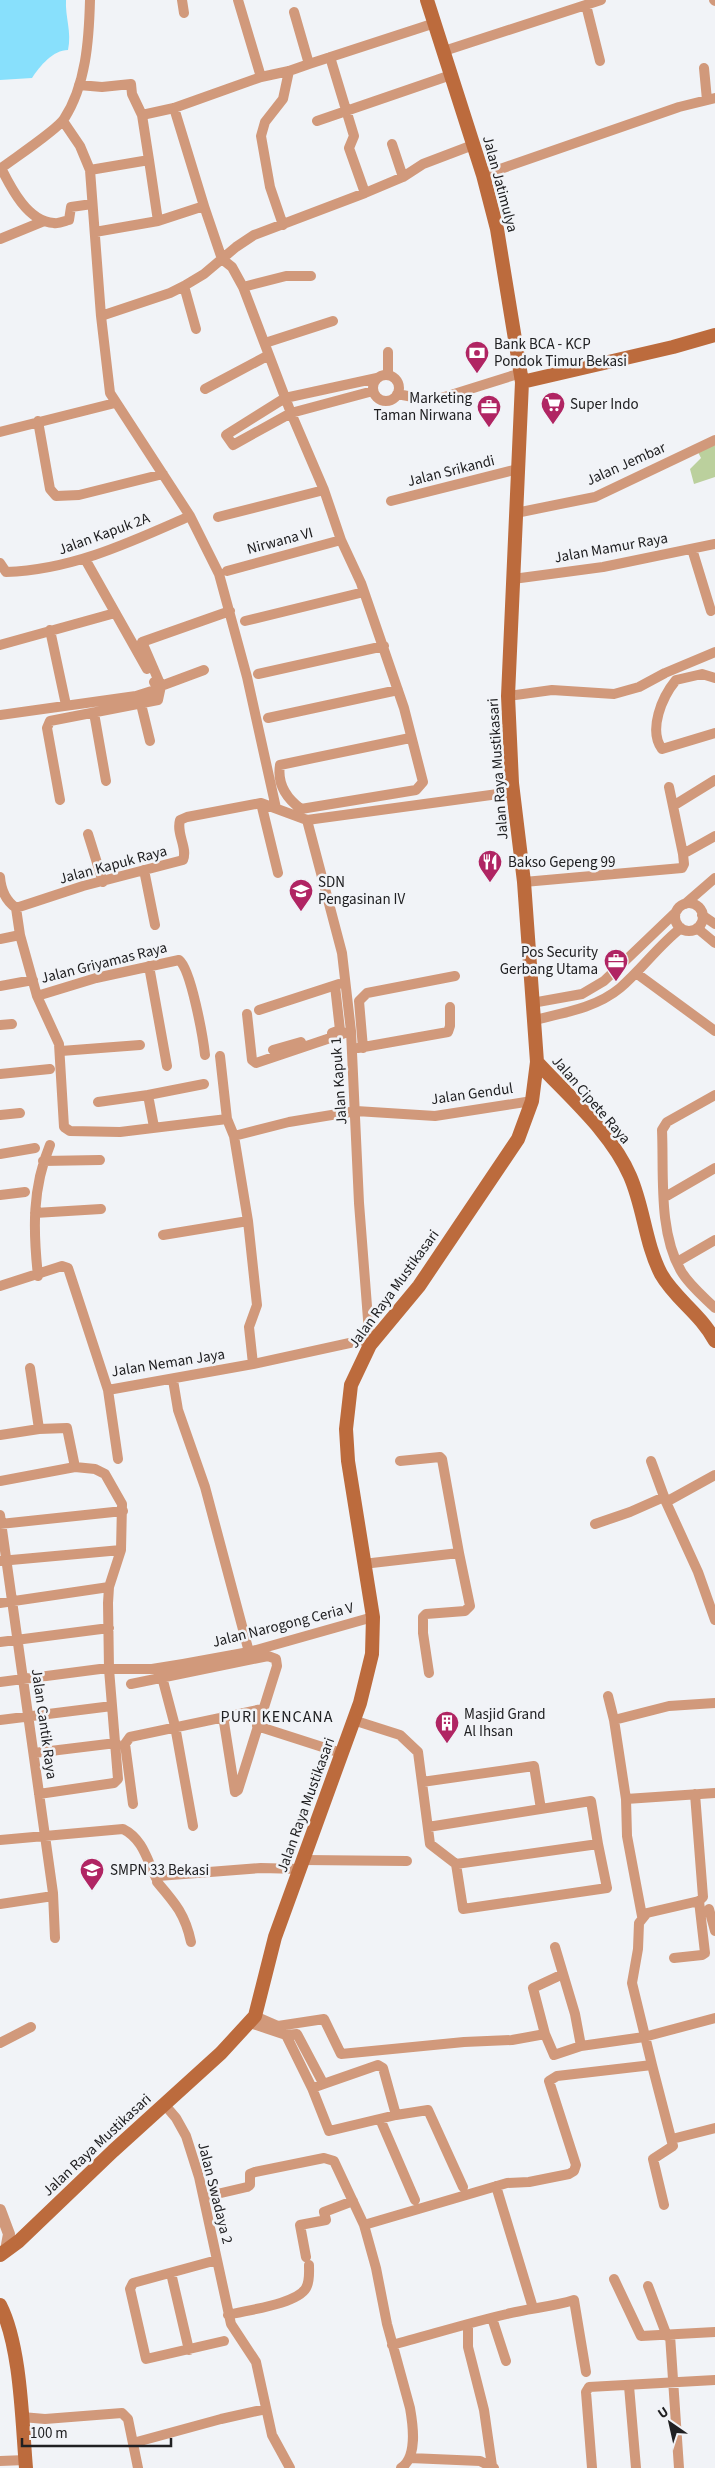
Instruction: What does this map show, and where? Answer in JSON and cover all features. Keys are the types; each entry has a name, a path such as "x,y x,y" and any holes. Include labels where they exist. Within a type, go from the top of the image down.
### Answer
{"main road":[{"name":"Jalan Jatimulya","path":"427,0 483,175 502,252 522,377"},
{"path":"522,377 673,347 715,335"},
{"name":"Jalan Raya Mustikasari","path":"3,2252 19,2241 252,2020 273,1942 354,1720 372,1654 373,1617 348,1461 346,1429 351,1386 369,1342 419,1286 505,1161 526,1121 532,1101 537,1062 524,882 513,792 508,696 522,377"},
{"name":"Jalan Cipete Raya","path":"537,1062 606,1138 625,1166 638,1200 655,1261 669,1286 700,1317 715,1341"},
{"path":"0,2305 16,2365 26,2464"}],"street":[{"path":"90,0 86,56 78,85 63,121 0,169 19,199 44,221 55,224 69,220 70,207 92,204"},
{"path":"182,0 184,13"},
{"path":"238,0 261,77"},
{"path":"444,51 601,0"},
{"path":"586,5 600,61"},
{"path":"294,12 309,64"},
{"path":"142,115 174,108 261,77 289,71 408,33 435,22"},
{"path":"330,57 354,136 349,148 365,193"},
{"path":"483,175 679,107 711,99 704,68"},
{"path":"282,225 270,187 261,136 265,122 283,98 289,71"},
{"path":"316,121 451,75"},
{"path":"78,85 102,87 131,84 132,94 142,115 158,220"},
{"path":"174,108 222,259 232,267 243,287 384,646 423,782 416,790 301,809 282,789 279,773 280,765 410,738"},
{"path":"63,121 80,146 90,170 107,384 115,403 190,516 219,574 248,677 276,808"},
{"path":"392,144 403,177"},
{"path":"101,316 170,293 184,286 204,274 254,235 365,193 403,177 423,164 473,145"},
{"path":"90,170 149,160"},
{"path":"95,232 158,220 204,206"},
{"path":"0,239 44,221"},
{"path":"243,287 286,276 311,276"},
{"path":"184,286 196,329"},
{"path":"266,343 333,321"},
{"path":"388,352 388,374"},
{"path":"205,389 269,355"},
{"path":"373,391 291,413 233,445 226,435 285,398 388,374"},
{"path":"377,378 373,384 373,391 376,397 382,400 392,399 397,394 398,382 388,374"},
{"path":"397,394 424,399 438,399 522,377"},
{"path":"0,432 115,403"},
{"path":"38,421 50,489 56,496 79,495 163,474"},
{"name":"Jalan Jembar","path":"516,513 595,497 715,440"},
{"name":"Jalan Srikandi","path":"391,501 518,470"},
{"path":"218,517 324,490"},
{"name":"Jalan Kapuk 2A","path":"0,563 6,572 54,568 85,559 138,539 190,516"},
{"name":"Nirwana VI","path":"227,570 341,540"},
{"name":"Jalan Mamur Raya","path":"512,579 602,566 715,544"},
{"path":"692,549 710,611"},
{"path":"0,715 136,696 158,689 85,559"},
{"path":"245,621 364,592"},
{"path":"60,800 47,724 52,719 94,713 158,700 161,686 142,642 230,610"},
{"path":"0,645 116,613"},
{"path":"50,630 66,705"},
{"path":"258,674 384,646"},
{"path":"508,696 552,690 614,694 639,687 715,652"},
{"path":"701,657 715,662"},
{"path":"161,686 204,670"},
{"path":"715,678 702,674 676,680 663,700 655,736 662,749 715,732"},
{"path":"268,718 398,690"},
{"path":"141,704 150,741"},
{"path":"94,713 106,781"},
{"path":"673,806 715,780"},
{"path":"524,882 682,868 684,864 683,854 670,787"},
{"path":"262,803 307,820 513,792"},
{"path":"262,803 278,874"},
{"name":"Jalan Kapuk Raya","path":"16,908 83,886 184,860 185,854 178,827 180,820 262,803"},
{"name":"Jalan Kapuk 1","path":"307,820 342,953 340,984 351,1031 359,1203 369,1342"},
{"path":"88,834 103,882"},
{"path":"683,854 715,836"},
{"path":"144,870 155,925"},
{"path":"0,877 1,887 10,904 16,908 20,935 37,996 61,1050 64,1127 70,1131 110,1132 227,1118"},
{"path":"532,1004 582,994 604,981 676,912 715,878"},
{"path":"676,912 676,923 681,928 689,931 697,928 702,922 702,915 698,907 693,904 685,904"},
{"path":"702,915 715,924"},
{"path":"534,1020 587,1007 614,992 681,928"},
{"path":"697,928 715,943"},
{"path":"0,939 20,935"},
{"name":"Jalan Griyamas Raya","path":"37,996 178,960 184,964 203,1038 205,1055"},
{"path":"149,966 167,1066"},
{"path":"636,973 715,1031"},
{"path":"363,1048 359,1001 367,993 455,976"},
{"path":"0,986 33,980"},
{"path":"604,981 614,992"},
{"path":"259,1010 340,984 340,1030 273,1050"},
{"path":"555,1000 558,1015"},
{"path":"352,1049 448,1032 450,1026 450,1007"},
{"path":"247,1014 252,1060 256,1063 351,1031"},
{"path":"0,1025 12,1024"},
{"path":"61,1050 140,1045"},
{"path":"220,1056 227,1118 234,1136 248,1221 256,1305 249,1327 253,1364"},
{"path":"0,1074 50,1069"},
{"path":"98,1102 204,1084"},
{"path":"148,1095 154,1127"},
{"path":"715,1095 664,1126 664,1197 667,1230 677,1262 691,1284 715,1308"},
{"name":"Jalan Gendul","path":"234,1136 289,1122 356,1111 435,1116 532,1101"},
{"path":"0,1115 20,1113"},
{"path":"38,1276 33,1227 36,1191 43,1160 50,1145"},
{"path":"0,1154 35,1148"},
{"path":"43,1160 100,1160"},
{"path":"664,1197 715,1168"},
{"path":"0,1195 25,1192"},
{"path":"35,1213 101,1209"},
{"path":"163,1235 248,1221"},
{"path":"677,1262 715,1240"},
{"name":"Jalan Neman Jaya","path":"0,1286 38,1276 62,1266 68,1268 108,1390 173,1380 369,1342"},
{"path":"30,1368 39,1429"},
{"path":"173,1380 178,1410 204,1487 249,1652"},
{"path":"108,1390 118,1459"},
{"path":"0,1435 39,1429 67,1428 75,1467"},
{"path":"400,1460 442,1459 470,1606 465,1611 426,1614 421,1620 429,1673"},
{"path":"651,1461 665,1499 698,1572 715,1620"},
{"path":"0,1481 75,1467 101,1471 122,1504 120,1550 109,1587 109,1669 118,1779 116,1782 39,1794"},
{"path":"595,1524 665,1499 715,1476"},
{"path":"1,1521 122,1511"},
{"name":"Jalan Cantik Raya","path":"1,1521 4,1561 14,1602 22,1679 29,1716 53,1896 56,1938"},
{"path":"4,1561 120,1550"},
{"path":"363,1564 459,1553"},
{"path":"0,1604 109,1587"},
{"name":"Jalan Narogong Ceria V","path":"0,1682 109,1669 152,1669 249,1652 373,1617"},
{"path":"0,1642 109,1628"},
{"path":"130,1684 272,1656 277,1660 277,1666 238,1790 234,1791 223,1716"},
{"path":"162,1678 175,1726 193,1826"},
{"path":"608,1696 614,1720 626,1799 627,1836 642,1916 639,1923 638,1949 632,1983 644,2037 672,2139 672,2148 652,2159 664,2205"},
{"path":"614,1720 668,1706 715,1703"},
{"path":"0,1720 112,1706"},
{"path":"134,1804 126,1741 132,1736 262,1709"},
{"path":"354,1720 395,1733 412,1745 418,1752 430,1844 456,1864 463,1909 607,1888 592,1801 428,1826"},
{"path":"257,1726 341,1753"},
{"path":"34,1753 116,1743"},
{"path":"422,1782 534,1766 541,1809"},
{"path":"626,1799 715,1793"},
{"path":"642,1916 651,1911 698,1901 703,1897 704,1889 697,1837 695,1794"},
{"path":"0,1840 123,1829 140,1842 156,1878 180,1909 186,1922 191,1942"},
{"path":"456,1864 598,1844"},
{"path":"156,1878 158,1876 302,1865 407,1861"},
{"path":"0,1904 53,1896"},
{"path":"674,1958 702,1955 705,1952 698,1901"},
{"path":"709,1909 715,1930"},
{"path":"555,1946 575,2014 581,2046"},
{"path":"563,1974 533,1988 545,2034 554,2055 581,2046 644,2037 715,2018"},
{"path":"252,2020 278,2026 324,2019 341,2054 464,2042 512,2040 545,2034"},
{"path":"252,2020 286,2035 294,2033 298,2035 323,2083"},
{"path":"0,2043 31,2027"},
{"path":"286,2035 312,2088 330,2132 396,2114 430,2111 463,2187"},
{"path":"312,2088 378,2065 383,2068 396,2114"},
{"path":"364,2225 496,2186 569,2174 576,2169 576,2165 549,2083 552,2078 652,2066"},
{"name":"Jalan Swadaya 2","path":"164,2104 176,2118 186,2136 204,2198 228,2315 238,2337 256,2362 272,2435 290,2468"},
{"path":"380,2119 415,2200"},
{"path":"672,2139 715,2128"},
{"path":"204,2198 247,2187 250,2185 250,2174 255,2172 324,2158 334,2161 364,2225 392,2345 413,2422 410,2458 401,2468"},
{"path":"496,2186 533,2308"},
{"path":"228,2315 289,2300 301,2294 309,2281 308,2261 300,2225 326,2220 324,2212 353,2201"},
{"path":"0,2210 9,2234 3,2252"},
{"path":"217,2263 172,2273 130,2286 144,2356 150,2360 224,2341"},
{"path":"172,2273 190,2350"},
{"path":"614,2279 641,2336 715,2332"},
{"path":"648,2286 668,2336 678,2468"},
{"path":"392,2345 492,2318 533,2308 551,2307 574,2300 586,2372"},
{"path":"492,2318 506,2361"},
{"path":"468,2325 468,2347 484,2410 493,2467"},
{"path":"592,2468 587,2390 592,2385 629,2386 715,2380"},
{"path":"629,2386 636,2468"},
{"path":"133,2443 266,2409"},
{"path":"22,2417 45,2419 122,2413 128,2419 138,2468"},
{"path":"410,2458 480,2461 493,2467"},
{"path":"0,2461 26,2464"}],"green space":[{"path":"715,445 715,477 694,484 690,469 701,458 698,452"}],"water":[{"path":"0,0 66,0 69,37 68,50 52,56 32,78 0,80"}],"place":[{"name":"Bank BCA - KCP Pondok Timur Bekasi","path":"477,374"},
{"name":"Super Indo","path":"553,425"},
{"name":"Marketing Taman Nirwana","path":"489,428"},
{"name":"Bakso Gepeng 99","path":"490,883"},
{"name":"SDN Pengasinan IV","path":"301,912"},
{"name":"Pos Security Gerbang Utama","path":"616,982"},
{"name":"Masjid Grand Al Ihsan","path":"447,1744"},
{"name":"SMPN 33 Bekasi","path":"92,1891"}],"district":[{"name":"PURI KENCANA","path":"277,1717"}]}
